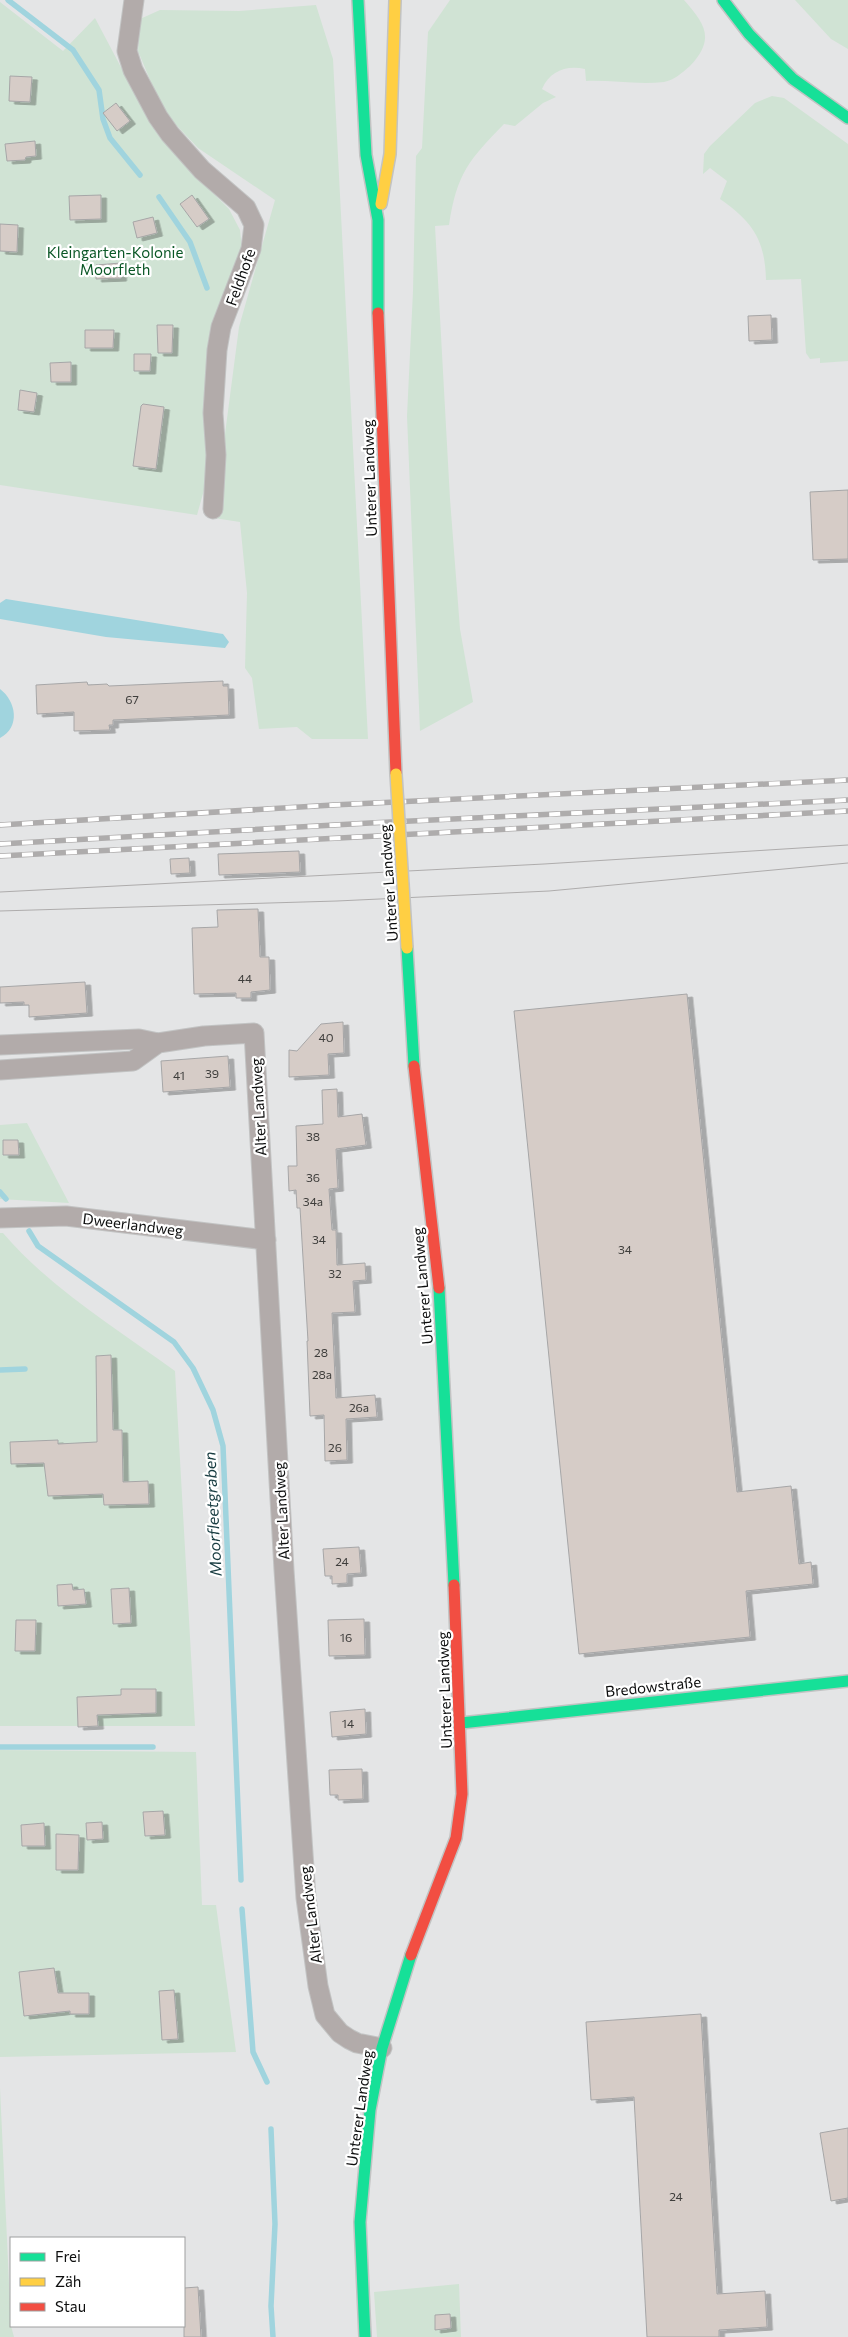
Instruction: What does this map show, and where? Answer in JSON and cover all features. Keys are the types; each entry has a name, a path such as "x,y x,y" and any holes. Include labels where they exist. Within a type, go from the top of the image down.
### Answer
{"main road":[{"name":"Unterer Landweg","path":"358,0 366,155 378,220"},
{"name":"Unterer Landweg","path":"365,2337 360,2222 370,2110 382,2048 405,1970 456,1838 462,1794 461,1722 438,1270 415,1087 393,710 378,348 378,220 390,154 395,0"},
{"path":"723,0 749,34 780,67 793,79 848,118"},
{"name":"Bredowstraße","path":"461,1722 848,1682"}],"street":[{"name":"Feldhofe","path":"134,0 127,52 133,70 158,117 170,134 202,170 246,208 254,225 252,249 221,327 216,350 213,413 216,455 213,509"},
{"name":"Alter Landweg","path":"0,1045 139,1039 158,1043 204,1036 254,1033 284,1570 306,1888 318,1986 325,2015 340,2034 357,2043 382,2048"},
{"name":"Alter Landweg","path":"0,1070 133,1061 158,1043"},
{"name":"Dweerlandweg","path":"0,1218 66,1216 266,1240"}],"green space":[{"path":"450,0 684,0 698,17 705,32 705,40 703,48 690,66 675,78 664,82 586,81 585,69 578,68 565,69 554,74 542,89 556,97 543,103 515,126 504,124 466,168 456,192 449,225 435,226 450,499 460,629 473,702 420,731 407,416 413,291 416,156 422,148 428,32"},
{"path":"795,0 848,0 848,49 831,39"},
{"name":"Kleingarten-Kolonie Moorfleth","path":"0,2 63,51 95,18 152,126 183,163 229,209 240,230 242,249 208,341 206,483 197,515 0,485"},
{"path":"316,5 333,59 368,739 312,739 297,727 259,729 252,678 245,668 247,593 240,522 214,518 239,327 275,200 198,148 163,111 138,51 140,19 160,10 239,11"},
{"path":"772,96 784,98 848,144 848,361 820,363 820,358 810,359 806,353 801,279 766,280 763,254 755,233 741,216 720,199 727,181 710,168 703,174 704,154 710,146 755,103"},
{"path":"27,1123 69,1203 0,1199 0,1125"},
{"path":"0,1233 3,1233 63,1290 175,1371 195,1726 0,1726"},
{"path":"0,1750 196,1752 202,1905 216,1905 236,2052 0,2057"},
{"path":"0,2088 10,2327 14,2337 0,2337"},
{"path":"459,2284 461,2337 377,2337 374,2292"}],"water":[{"path":"6,599 223,634 229,642 225,648 106,637 0,619 0,603"},
{"path":"0,689 10,700 14,714 11,727 0,738"}],"building":[{"path":"10,76 32,77 30,102 9,101"},
{"path":"116,103 130,121 117,131 103,113"},
{"path":"35,141 36,156 26,157 25,160 7,161 5,144"},
{"path":"101,195 101,219 70,220 69,196"},
{"path":"192,195 209,219 197,227 180,204"},
{"path":"153,217 157,233 137,238 133,222"},
{"path":"0,224 18,225 17,252 0,251"},
{"path":"121,263 121,278 96,279 96,265"},
{"path":"771,315 772,340 749,341 748,316"},
{"path":"157,325 173,325 172,353 158,353"},
{"path":"85,330 114,330 113,348 85,348"},
{"path":"134,354 151,354 150,371 134,371"},
{"path":"71,362 71,382 51,382 50,363"},
{"path":"20,390 37,393 34,412 18,410"},
{"path":"143,404 164,407 156,469 133,466 141,406"},
{"path":"848,490 848,559 813,560 810,492"},
{"path":"223,681 223,686 228,686 229,715 113,720 113,725 109,725 110,730 74,731 74,712 37,714 36,685 87,682 88,685 107,684 109,686"},
{"path":"299,851 300,872 219,875 218,854"},
{"path":"189,858 190,873 171,874 170,859"},
{"path":"258,909 260,957 269,957 270,990 251,992 251,998 236,998 236,993 194,994 192,928 218,927 217,910"},
{"path":"85,982 87,1013 29,1017 29,1005 24,1005 24,1002 0,1003 0,987"},
{"path":"687,994 737,1492 791,1486 799,1564 811,1562 813,1584 746,1591 750,1637 579,1654 514,1011"},
{"path":"343,1022 344,1053 328,1054 329,1075 289,1077 289,1050 297,1051 321,1024"},
{"path":"228,1056 230,1087 163,1092 161,1061"},
{"path":"337,1089 338,1117 362,1114 366,1145 336,1149 338,1188 329,1189 332,1230 336,1230 337,1265 365,1263 366,1280 353,1281 355,1312 332,1313 336,1398 375,1395 377,1417 346,1419 347,1460 325,1461 324,1415 310,1416 308,1341 300,1208 297,1208 296,1190 289,1191 288,1166 297,1166 296,1126 323,1124 322,1090"},
{"path":"3,1140 18,1140 19,1155 3,1155"},
{"path":"111,1355 113,1430 122,1430 123,1482 148,1481 149,1504 104,1505 103,1494 48,1496 44,1463 11,1464 10,1442 58,1440 58,1444 97,1442 96,1356"},
{"path":"359,1547 361,1573 347,1574 347,1583 332,1584 332,1576 325,1576 323,1549"},
{"path":"72,1584 73,1590 84,1589 86,1604 58,1606 57,1585"},
{"path":"129,1588 131,1623 113,1624 111,1589"},
{"path":"364,1619 365,1655 329,1656 328,1620"},
{"path":"16,1620 36,1620 35,1651 15,1651"},
{"path":"121,1689 156,1689 156,1713 97,1715 98,1726 78,1727 77,1697 121,1695"},
{"path":"365,1709 366,1734 332,1737 330,1712"},
{"path":"362,1769 363,1799 338,1800 338,1795 330,1795 329,1770"},
{"path":"163,1811 165,1835 145,1836 143,1812"},
{"path":"102,1822 103,1839 87,1840 86,1823"},
{"path":"44,1823 45,1846 22,1846 21,1825"},
{"path":"56,1834 79,1835 78,1870 56,1870"},
{"path":"54,1968 58,1993 89,1993 89,2014 70,2014 70,2011 24,2016 19,1972"},
{"path":"174,1990 178,2039 162,2040 159,1991"},
{"path":"701,2014 717,2294 765,2291 767,2327 719,2330 719,2337 647,2337 634,2097 591,2100 586,2022"},
{"path":"848,2128 848,2198 831,2201 820,2133"},
{"path":"198,2287 201,2337 184,2337 185,2288"},
{"path":"450,2314 451,2328 435,2330 435,2315"}],"waterway":[{"path":"8,0 73,50 99,90 103,119 110,138 140,175"},
{"path":"159,197 190,242 207,288"},
{"path":"0,1192 6,1199"},
{"name":"Moorfleetgraben","path":"29,1231 38,1246 174,1342 193,1368 213,1410 223,1446 241,1880"},
{"path":"0,1370 25,1369"},
{"path":"0,1747 153,1747"},
{"path":"242,1909 253,2052 267,2082"},
{"path":"271,2129 275,2224 271,2306 273,2337"}],"tram line":[{"path":"0,892 544,864 848,845"},
{"path":"0,911 337,901 549,891 848,863"}],"railway":[{"path":"0,825 333,805 848,780"},
{"path":"0,844 370,823 848,800"},
{"path":"0,856 848,811"}],"traffic: fast":[{"path":"358,0 366,155 378,220 378,313"},
{"path":"723,0 749,34 793,79 848,118"},
{"path":"407,948 414,1066"},
{"path":"439,1288 454,1585"},
{"path":"461,1723 848,1681"},
{"path":"365,2337 360,2222 370,2110 382,2048 411,1955"}],"traffic: slow":[{"path":"381,204 390,154 395,0"},
{"path":"396,774 407,948"}],"traffic: jam":[{"path":"378,313 396,774"},
{"path":"414,1066 439,1288"},
{"path":"411,1955 456,1838 462,1794 454,1585"}]}
